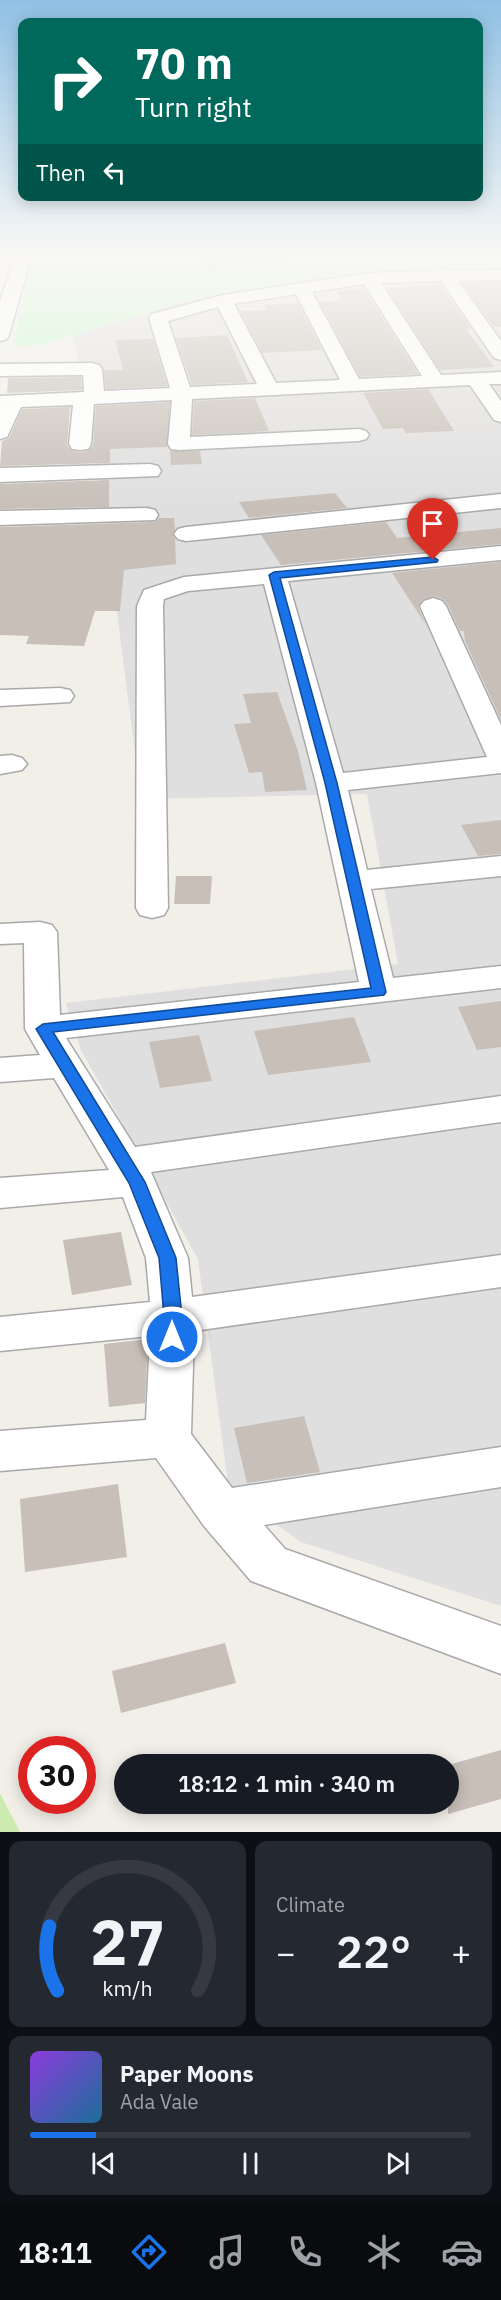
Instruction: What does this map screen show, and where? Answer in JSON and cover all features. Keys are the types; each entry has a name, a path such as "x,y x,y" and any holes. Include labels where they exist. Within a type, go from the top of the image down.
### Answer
{"street":[{"path":"164,338 182,394 179,444 359,435"},
{"path":"243,338 270,390"},
{"path":"328,338 353,386"},
{"path":"408,338 436,382"},
{"path":"490,338 501,354"},
{"path":"0,370 92,369 90,398 80,444"},
{"path":"0,433 7,402 501,378"},
{"path":"476,380 498,408"},
{"path":"0,475 150,471"},
{"path":"186,534 501,501"},
{"path":"0,518 147,515"},
{"path":"152,908 150,606 153,595 184,584 501,553"},
{"path":"274,575 331,783 379,992"},
{"path":"433,606 501,756"},
{"path":"0,698 60,696"},
{"path":"331,783 501,764"},
{"path":"352,881 501,866"},
{"path":"0,934 40,932 43,1029 131,1172 167,1258 173,1317 168,1438 221,1511 268,1565 501,1650"},
{"path":"43,1029 501,977"},
{"path":"0,1070 64,1065"},
{"path":"0,1193 501,1109"},
{"path":"0,1334 173,1317 501,1271"},
{"path":"0,1451 168,1438"},
{"path":"221,1511 501,1467"}],"shaded area":[{"path":"74,338 501,338 501,1606 301,1542 229,1491 198,1259 81,1050 66,1003 398,964 367,794 141,799 98,465"}],"green space":[{"path":"15,338 62,338 40,345 13,346"},
{"path":"0,1793 20,1832 0,1832"}],"building":[{"path":"176,338 229,338 248,382 192,385"},
{"path":"254,338 316,338 322,350 262,353"},
{"path":"339,338 395,338 418,374 360,377"},
{"path":"420,338 473,338 494,367 440,370"},
{"path":"153,339 167,386 106,389 104,370 123,370 115,340"},
{"path":"81,377 82,390 7,393 8,378"},
{"path":"428,389 454,431 406,433 403,428 383,429 363,393"},
{"path":"255,398 269,431 192,435 194,401"},
{"path":"170,402 167,447 110,449 110,463 0,466 2,441 9,438 22,409 70,407 67,445 72,451 80,452 88,451 93,445 96,406"},
{"path":"170,451 200,451 202,464 171,465"},
{"path":"109,480 109,507 0,509 0,484"},
{"path":"335,493 347,508 249,518 239,502"},
{"path":"159,518 174,518 175,530 172,534 175,539 176,564 124,570 120,611 95,611 84,646 26,644 29,636 0,635 0,527 155,522"},
{"path":"386,522 397,538 501,528 501,544 281,565 261,535"},
{"path":"501,562 501,720 465,641 464,631 460,631 448,605 443,599 434,596 422,600 418,607 426,625 392,573"},
{"path":"277,692 298,751 307,790 265,792 262,772 249,773 234,724 251,723 243,694"},
{"path":"501,820 501,854 478,856 461,825"},
{"path":"176,876 212,876 210,904 174,904"},
{"path":"501,1001 501,1047 477,1050 458,1007"},
{"path":"354,1017 371,1062 268,1075 254,1031"},
{"path":"199,1035 212,1081 160,1088 149,1042"},
{"path":"121,1232 132,1285 72,1295 63,1240"},
{"path":"148,1339 145,1403 109,1407 104,1344"},
{"path":"304,1416 320,1472 247,1483 234,1428"},
{"path":"118,1484 127,1557 25,1572 20,1499"},
{"path":"225,1643 236,1683 121,1713 112,1671"},
{"path":"501,1750 501,1799 459,1811 459,1762"}],"route":[{"path":"172,1337 173,1317 167,1258 137,1182 43,1029 379,992 331,783 274,575 433,560"}]}
